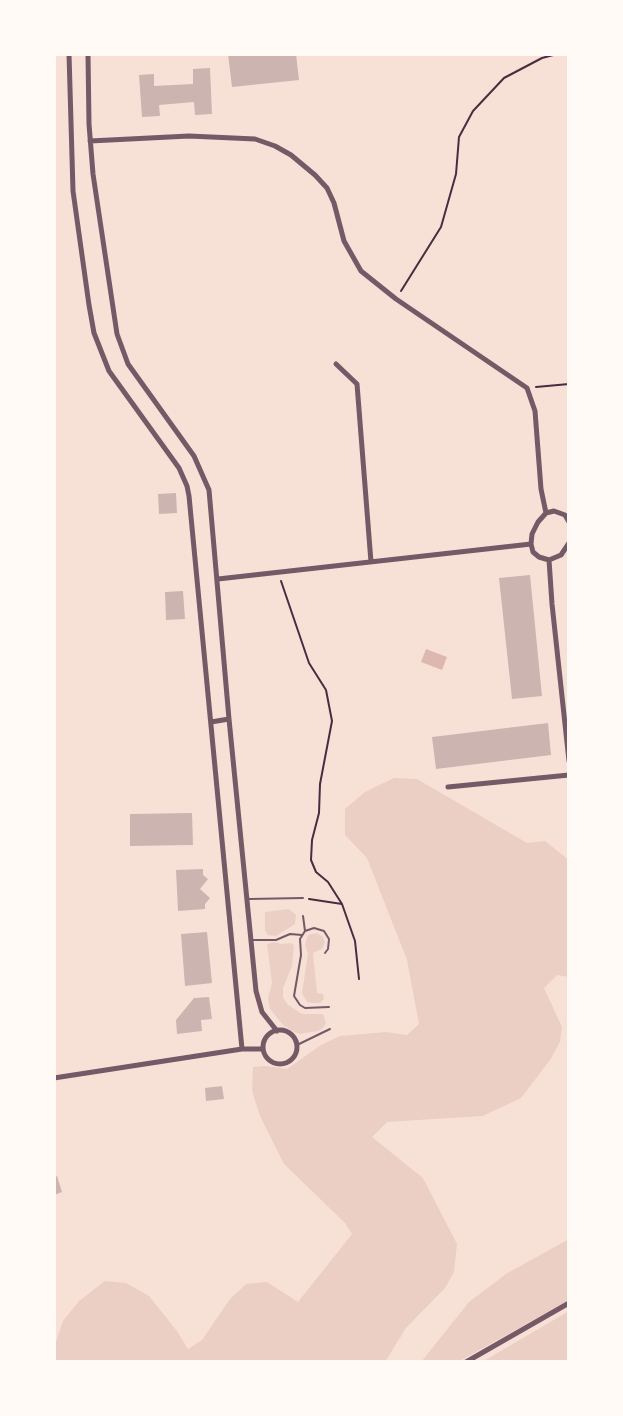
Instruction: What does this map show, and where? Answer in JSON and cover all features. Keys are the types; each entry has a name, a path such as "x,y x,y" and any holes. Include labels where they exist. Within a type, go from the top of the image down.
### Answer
{"street":[{"path":"69,54 74,191 93,326 109,370 178,468 187,486 242,1049"},
{"path":"88,54 90,141 113,314 120,345 133,371 194,456 205,477 210,499 256,991 262,1012 277,1031"},
{"path":"90,141 189,136 255,139 291,155 327,188 334,203 344,241 361,271 396,299 527,388 535,411 541,489 546,513"},
{"path":"336,364 357,384 371,562"},
{"path":"569,522 565,516 554,511 546,513 532,534 531,544 533,552 549,560 561,555 569,543"},
{"path":"218,579 531,544"},
{"path":"549,560 569,761"},
{"path":"211,722 229,719"},
{"path":"448,788 569,775"},
{"path":"277,1031 289,1033 297,1045 292,1059 284,1064 270,1062 263,1049 266,1038 277,1031"},
{"path":"54,1078 242,1049 263,1049"},
{"path":"466,1362 569,1303"}],"lane":[{"path":"246,899 303,898"},
{"path":"303,916 305,931"},
{"path":"325,953 329,939 324,931 314,928 302,934 294,996 300,1005 306,1008 329,1007"},
{"path":"250,940 276,940 290,934 302,934"},
{"path":"297,1045 330,1029"}],"path":[{"path":"396,299 441,227 456,174 459,137 473,111 504,78 542,58 556,54"},
{"path":"527,388 569,384"},
{"path":"278,572 309,663 326,690 330,710 332,721 320,784 320,813 312,840 311,860 316,872 328,882 342,903 355,941 358,979"},
{"path":"303,898 342,903"}],"shaded area":[{"path":"426,649 447,657 442,670 421,662"},
{"path":"394,778 417,779 527,843 545,841 569,860 569,977 557,975 544,988 562,1027 560,1042 550,1060 521,1098 483,1116 387,1122 372,1137 423,1178 457,1244 454,1272 445,1288 406,1328 385,1362 54,1362 54,1347 63,1321 79,1301 105,1281 126,1283 149,1296 177,1331 188,1349 202,1340 230,1299 246,1284 267,1282 298,1302 352,1234 345,1223 284,1164 260,1116 252,1091 253,1067 287,1069 321,1045 340,1036 386,1032 407,1035 419,1024 407,960 367,858 345,835 345,809 365,792"},
{"path":"289,909 296,915 295,924 276,936 268,935 265,931 265,912"},
{"path":"317,933 323,937 325,943 322,949 313,953 317,993 323,994 324,999 320,1003 311,1003 307,1002 302,993 308,954 305,944 308,935"},
{"path":"274,942 294,945 292,966 283,988 283,997 287,1004 302,1014 323,1014 326,1023 318,1031 300,1034 294,1032 283,1025 270,1009 268,998 272,983 267,944"},
{"path":"569,1239 569,1300 458,1362 421,1362 469,1302 506,1274"},
{"path":"569,1311 569,1362 482,1362"}],"building":[{"path":"228,54 296,54 299,80 232,87"},
{"path":"210,68 212,114 195,115 194,102 159,105 160,116 142,117 139,75 154,74 154,86 193,84 193,69"},
{"path":"176,493 177,513 159,514 158,494"},
{"path":"530,575 542,696 512,699 499,578"},
{"path":"183,591 185,619 166,620 165,592"},
{"path":"548,723 551,755 436,769 432,737"},
{"path":"192,813 193,845 130,846 130,814"},
{"path":"203,869 203,875 208,879 200,889 210,898 205,904 205,909 178,911 176,870"},
{"path":"207,932 212,983 185,986 181,934"},
{"path":"209,997 212,1019 201,1020 202,1031 177,1034 176,1020 194,998"},
{"path":"222,1086 224,1099 206,1101 205,1088"},
{"path":"57,1176 62,1192 54,1195 54,1177"}]}
